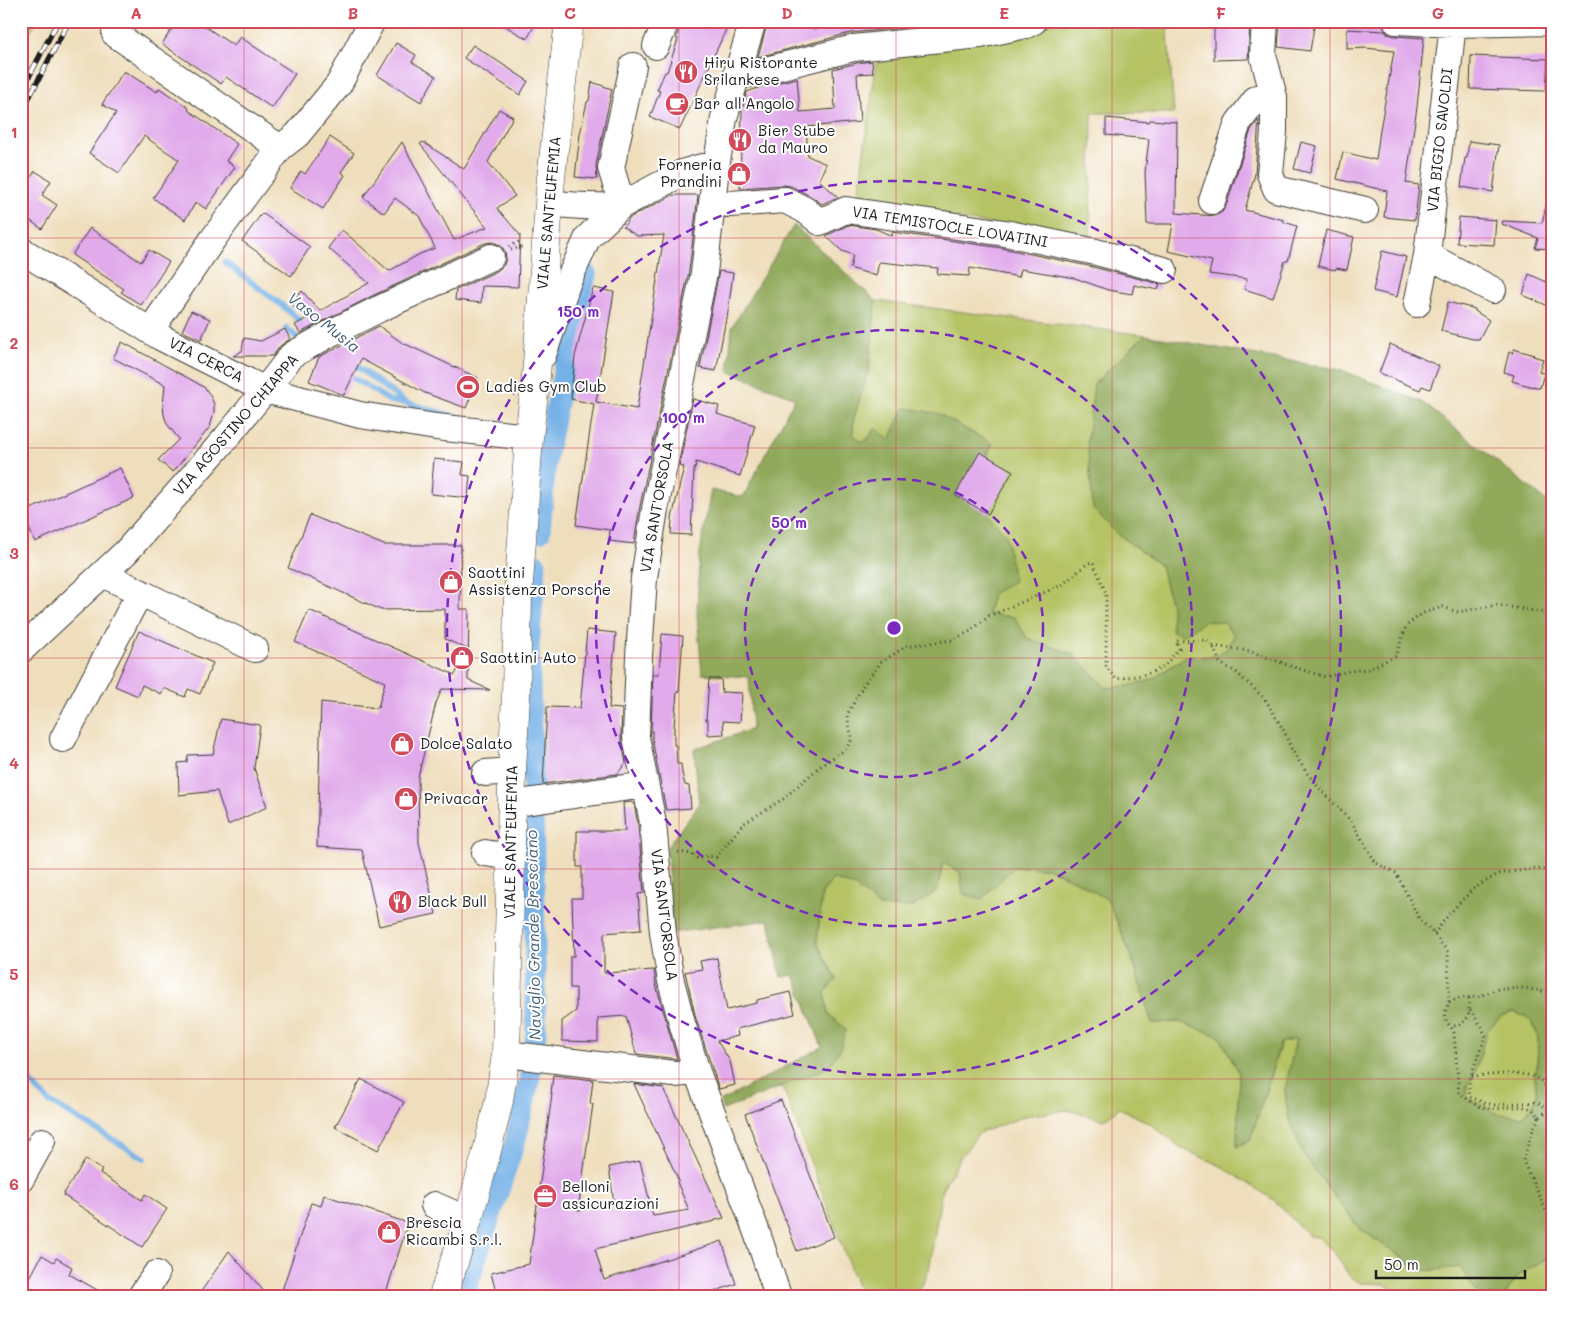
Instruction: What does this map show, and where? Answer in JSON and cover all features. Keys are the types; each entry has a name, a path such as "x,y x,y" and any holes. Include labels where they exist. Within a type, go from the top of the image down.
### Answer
{"main road":[{"name":"VIALE SANT'EUFEMIA","path":"442,1296 468,1220 498,1101 513,1055 498,854 527,803 512,771 518,598 529,437 536,376 549,203 569,21"}],"street":[{"path":"118,21 115,34 280,148"},
{"path":"150,331 213,238 280,148 297,135 339,84 372,21"},
{"path":"656,46 666,21"},
{"name":"VIA SANT'ORSOLA","path":"753,21 724,118 716,168 704,273 655,508 644,578 636,737 653,823 663,933 671,981 697,1072 779,1295"},
{"path":"738,72 750,74 854,48 980,35 1026,25 1034,21"},
{"path":"1265,21 1263,56 1274,97 1274,132 1270,174 1276,189 1365,210"},
{"path":"1396,21 1454,24 1553,22"},
{"name":"VIA BIGIO SAVOLDI","path":"1417,304 1428,255 1454,24"},
{"path":"622,205 612,168 632,66"},
{"path":"1212,201 1238,124 1257,98 1274,97"},
{"path":"536,376 566,284 588,237 622,205 682,173 702,167 716,168"},
{"name":"VIA TEMISTOCLE LOVATINI","path":"712,202 730,204 785,200 805,210 820,222 846,210 1005,233 1096,252 1164,270"},
{"path":"549,203 604,208 622,205"},
{"name":"VIA CERCA","path":"21,250 150,331 265,390 360,415 436,427 529,437"},
{"path":"1428,255 1493,290"},
{"name":"VIA AGOSTINO CHIAPPA","path":"21,650 126,552 265,390 292,355 333,332 491,257"},
{"path":"103,574 255,649"},
{"path":"64,739 140,592"},
{"path":"485,773 512,771"},
{"path":"527,803 645,785"},
{"path":"513,1055 674,1074 697,1072"},
{"path":"21,1180 42,1140"},
{"path":"434,1205 468,1220"},
{"path":"141,1296 156,1274"}],"path":[{"path":"677,852 692,854 698,859 707,856 716,857 743,824 783,799 818,768 846,749 852,739 848,714 864,684 881,662 907,646 952,640 969,632 989,616 1062,584 1088,563 1093,562 1106,593 1106,667 1116,679 1150,674 1164,666 1179,649 1176,641 1206,640 1213,646 1220,663 1236,672 1265,699 1306,772 1351,821 1376,863 1396,873 1420,920 1448,952 1449,1002 1445,1013 1446,1021 1454,1033 1459,1093 1471,1102 1484,1108 1522,1107 1532,1109 1540,1117"},
{"path":"1213,646 1250,651 1326,677 1349,671 1368,669 1396,656 1406,626 1423,613 1444,607 1458,612 1497,605 1553,614"},
{"path":"1434,934 1472,889 1498,874 1532,869 1552,870 1552,875"},
{"path":"1449,1002 1460,998 1477,997 1498,989 1524,988 1553,993"},
{"path":"1451,1027 1463,1023 1469,1015 1469,998"},
{"path":"1469,1008 1482,1027 1486,1037 1477,1055 1468,1094 1473,1099 1494,1104 1536,1102 1548,1108"},
{"path":"1472,1076 1525,1075 1541,1081 1553,1096"},
{"path":"1553,1105 1540,1117 1523,1161 1553,1224"}],"green space":[{"path":"21,21 36,21 21,50"},
{"path":"1054,21 1167,21 1174,113 1092,113 1090,239 857,204 878,48 1043,27"},
{"path":"794,225 876,301 869,369 853,421 853,434 860,442 868,439 875,428 890,440 904,408 937,413 993,444 968,492 1006,535 1014,581 993,593 988,614 1014,617 1027,638 1073,654 1106,688 1129,686 1151,680 1185,657 1211,657 1226,650 1234,636 1224,622 1205,621 1183,635 1172,631 1171,606 1161,566 1118,534 1093,509 1087,440 1094,384 1145,335 1341,370 1422,402 1553,506 1553,1254 1519,1275 1504,1296 1479,1296 1460,1267 1422,1271 1359,1228 1304,1156 1288,1116 1285,1090 1296,1039 1280,1043 1251,1139 1237,1147 1239,1072 1219,1036 1179,1022 1152,1023 1132,958 1108,900 1080,883 1048,868 1014,867 982,899 963,894 960,872 943,863 937,891 913,907 880,907 856,887 833,879 822,893 817,943 836,979 825,992 828,1014 846,1029 840,1050 827,1068 723,1110 720,1102 822,1047 794,975 781,977 769,920 671,933 667,847 699,804 694,749 752,729 749,677 702,674 697,616 699,558 711,490 743,497 795,398 728,371 732,327","holes":["1514,1012 1529,1018 1538,1038 1535,1076 1537,1098 1523,1117 1494,1113 1482,1104 1467,1098 1467,1085 1474,1076 1487,1031 1501,1016"]},
{"path":"876,301 1145,335 1094,384 1093,509 1118,534 1161,566 1171,606 1173,631 1183,635 1205,621 1224,622 1234,635 1226,650 1211,657 1185,657 1151,680 1129,686 1106,688 1073,654 1027,638 1014,617 987,614 993,593 968,492 993,444 868,439 860,442 853,434 853,421 869,369"},
{"path":"943,863 960,872 982,899 1014,867 1048,868 1080,883 1108,900 1132,958 1152,1023 1179,1022 1219,1036 1239,1072 1237,1147 1251,1138 1281,1043 1296,1039 1285,1090 1288,1116 1304,1156 1359,1228 1421,1271 1460,1266 1479,1296 1403,1296 1384,1284 1361,1283 1350,1277 1335,1253 1318,1237 1309,1236 1274,1200 1221,1166 1183,1149 1149,1123 1119,1108 1104,1120 1067,1110 1025,1116 979,1133 960,1158 942,1189 929,1270 917,1296 867,1296 859,1291 782,1086 827,1068 828,1014 825,992 836,979 817,943 822,893 833,879 856,887 880,907 913,907 937,891"},
{"path":"1514,1012 1529,1018 1538,1038 1535,1076 1537,1099 1523,1118 1494,1113 1482,1104 1467,1098 1466,1094 1467,1085 1474,1076 1487,1031 1501,1016"},
{"path":"1553,1254 1553,1296 1504,1296 1519,1275"}],"building":[{"path":"177,21 197,21 234,46 240,37 295,74 272,108 226,77 221,84 162,44"},
{"path":"497,21 537,21 527,39"},
{"path":"682,21 730,21 680,129 650,117 660,91 657,90 665,72 667,72 678,39 676,38"},
{"path":"768,21 814,21 813,29 900,21 901,28 850,33 758,57"},
{"path":"1214,21 1250,21 1248,59 1214,60"},
{"path":"1280,21 1315,21 1310,51 1278,47"},
{"path":"1347,29 1386,31 1388,34 1395,36 1424,38 1417,107 1406,183 1419,185 1415,220 1384,217 1387,191 1337,179 1343,152 1376,160 1394,51 1365,48 1347,49"},
{"path":"396,43 416,55 412,62 436,76 421,102 377,75"},
{"path":"473,45 528,81 520,95 464,58"},
{"path":"1471,56 1548,59 1546,91 1470,89"},
{"path":"872,61 873,73 857,74 860,122 806,127 808,156 826,164 819,180 838,197 822,204 791,186 740,188 742,109 747,92 797,78 800,112 835,109 833,69"},
{"path":"124,71 157,92 159,88 237,144 226,161 235,167 206,209 196,202 185,220 153,198 179,160 144,136 119,173 89,153 116,113 102,104"},
{"path":"592,82 612,89 596,165 597,179 575,177 580,134"},
{"path":"499,109 513,117 488,162 515,196 497,208 520,235 518,287 482,286 481,303 455,300 456,290 497,271 504,265 505,251 500,245 493,242 485,243 372,296 300,333 295,325 307,318 290,303 302,291 320,311 369,283 328,248 342,230 389,271 435,248 419,216 395,198 384,213 363,197 402,142 454,240 487,227 420,144 423,142 464,169"},
{"path":"1106,118 1149,122 1150,120 1177,122 1176,213 1215,216 1222,212 1226,206 1251,130 1259,120 1255,174 1245,210 1284,220 1284,222 1297,226 1288,261 1285,261 1273,298 1244,289 1247,279 1209,274 1212,261 1168,251 1173,224 1147,224 1145,172 1149,139 1106,135"},
{"path":"330,137 354,153 341,172 345,175 323,209 290,188 301,171 305,174"},
{"path":"1469,141 1499,145 1493,192 1461,187"},
{"path":"1301,142 1317,146 1310,173 1294,169"},
{"path":"35,171 51,181 42,195 57,205 42,229 21,214 21,192"},
{"path":"673,195 698,195 689,271 640,506 634,544 609,541 610,530 576,525 594,404 571,399 575,356 593,288 614,292 596,402 637,409 664,235 637,236 623,227 631,217"},
{"path":"1547,202 1553,203 1553,249 1535,248 1538,238 1502,224 1503,221 1542,223"},
{"path":"262,213 310,247 291,276 242,241"},
{"path":"1459,217 1496,220 1494,245 1457,243"},
{"path":"848,225 876,229 892,236 892,232 1002,248 1093,267 1160,284 1158,290 1134,285 1132,294 1108,290 1075,278 1021,269 1019,277 970,268 969,276 937,274 938,268 879,262 876,276 850,268 853,255 842,251 826,236"},
{"path":"90,228 141,262 149,250 169,262 141,305 121,292 124,289 72,255"},
{"path":"1326,230 1354,237 1347,270 1336,268 1335,270 1318,266"},
{"path":"1382,251 1406,257 1397,297 1373,291"},
{"path":"719,271 733,273 727,319 716,371 700,368"},
{"path":"1529,274 1553,285 1553,308 1523,295"},
{"path":"1448,302 1475,309 1475,311 1489,320 1479,339 1441,331"},
{"path":"191,311 210,319 201,340 182,331"},
{"path":"379,326 401,342 478,378 466,408 425,393 361,359 344,395 309,381 319,357"},
{"path":"285,329 290,339 280,346 273,356 233,356 242,351 244,338 261,341"},
{"path":"122,342 205,388 214,404 210,427 173,472 158,460 179,439 167,424 164,415 165,385 113,358"},
{"path":"1390,344 1439,366 1430,389 1422,386 1420,390 1379,373"},
{"path":"1514,349 1543,359 1539,372 1544,373 1540,388 1512,381 1514,375 1504,372 1509,352 1513,353"},
{"path":"693,399 719,406 717,414 755,425 740,476 696,462 694,469 691,535 671,534 672,518 684,467 679,466"},
{"path":"980,452 1013,471 988,514 955,495"},
{"path":"434,459 464,462 462,475 470,476 468,498 431,494"},
{"path":"120,468 134,498 35,542 22,513"},
{"path":"310,515 384,545 461,545 460,609 469,609 468,680 490,690 442,689 436,703 418,777 419,843 436,914 379,926 362,850 317,847 321,702 378,708 385,682 295,642 309,610 455,675 467,649 445,639 445,609 381,610 288,568"},
{"path":"587,630 616,633 609,708 622,709 621,737 626,763 617,774 543,784 547,707 580,708"},
{"path":"139,631 213,663 200,694 188,689 185,697 164,688 161,694 142,685 138,696 115,686"},
{"path":"662,634 683,636 679,692 677,692 674,726 674,745 676,745 677,764 681,764 685,785 689,786 691,808 666,810 652,739 653,674 659,674"},
{"path":"709,679 721,679 722,693 742,693 740,722 723,721 724,734 708,735 708,720 706,720"},
{"path":"221,719 260,725 254,768 267,807 228,825 217,791 179,795 178,763 187,762 188,755 213,754"},
{"path":"631,802 634,804 638,825 644,893 638,894 641,930 604,933 604,973 654,970 656,985 677,1059 636,1054 626,1016 598,1018 598,1042 562,1041 562,1021 576,1011 576,988 570,988 570,956 574,956 572,898 582,898 582,867 577,867 577,831 625,831 623,803"},
{"path":"717,958 727,1010 757,1003 757,1000 790,992 795,1014 737,1029 738,1036 717,1041 730,1061 735,1085 719,1089 696,1019 685,972 702,969 700,961"},
{"path":"553,1075 593,1080 590,1104 593,1104 578,1211 614,1204 609,1167 640,1161 653,1216 689,1210 677,1182 679,1181 634,1084 663,1088 724,1218 595,1249 604,1280 722,1241 736,1284 701,1296 497,1296 491,1273 529,1264"},
{"path":"361,1079 404,1102 378,1150 335,1127"},
{"path":"781,1100 834,1237 797,1251 745,1114"},
{"path":"86,1159 102,1170 100,1173 142,1200 145,1194 167,1209 142,1247 63,1195"},
{"path":"324,1195 408,1223 385,1296 280,1296 311,1203 321,1206"},
{"path":"229,1251 268,1296 198,1296"},
{"path":"42,1255 54,1262 56,1258 72,1267 69,1274 108,1296 42,1296 25,1287"}],"waterway":[{"name":"Vaso Musia","path":"225,262 316,334"},
{"name":"Naviglio Grande Bresciano","path":"540,532 546,459 586,274"},
{"name":"Vaso Musia","path":"286,328 302,342"},
{"name":"Vaso Musia","path":"351,362 406,403"},
{"name":"Vaso Musia","path":"347,374 390,401 406,403 457,417"},
{"name":"Naviglio Grande Bresciano","path":"464,1296 516,1139 530,1077 536,1033 533,784 529,647 536,564"},
{"path":"21,1071 48,1101 144,1158"},
{"path":"472,1276 477,1296"}],"railway":[{"path":"21,92 58,21"},
{"path":"21,113 69,21"}],"place":[{"name":"Hiru Ristorante Srilankese","path":"686,72"},
{"name":"Bar all'Angolo","path":"677,104"},
{"name":"Bier Stube da Mauro","path":"740,140"},
{"name":"Forneria Prandini","path":"739,174"},
{"name":"Ladies Gym Club","path":"468,387"},
{"name":"Saottini Assistenza Porsche","path":"451,582"},
{"name":"Saottini Auto","path":"462,658"},
{"name":"Dolce Salato","path":"402,744"},
{"name":"Privacar","path":"406,799"},
{"name":"Black Bull","path":"400,902"},
{"name":"Belloni assicurazioni","path":"545,1196"},
{"name":"Brescia Ricambi S.r.l.","path":"389,1232"}]}
